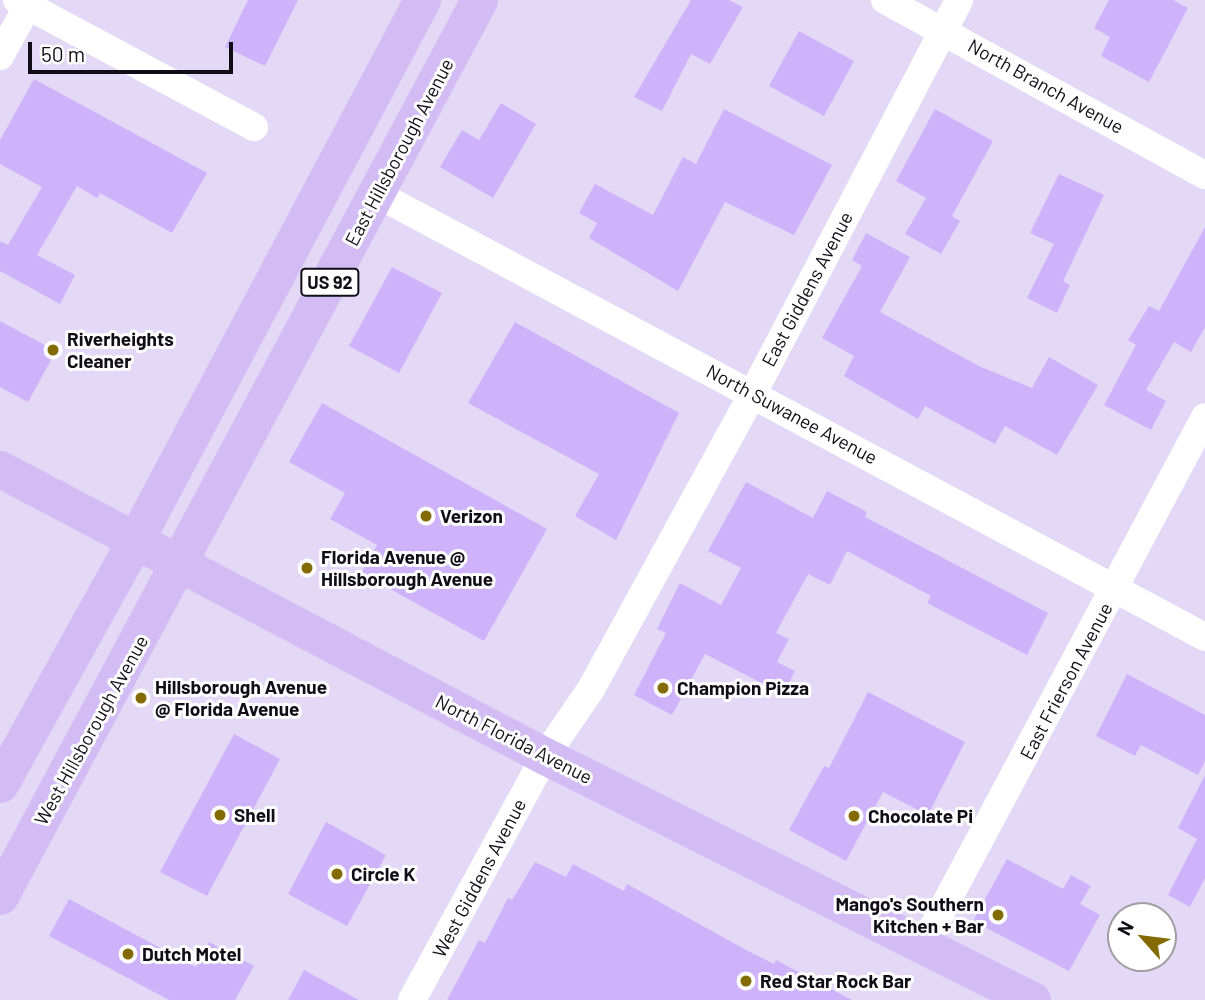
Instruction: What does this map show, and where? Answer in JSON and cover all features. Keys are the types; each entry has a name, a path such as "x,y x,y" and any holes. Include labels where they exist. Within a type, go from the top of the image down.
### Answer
{"main road":[{"name":"US 92","path":"0,784 136,539 422,0"},
{"name":"East Hillsborough Avenue","path":"181,563 479,0"},
{"name":"North Florida Avenue","path":"0,469 545,756 1032,1000"},
{"name":"West Hillsborough Avenue","path":"0,896 181,563"}],"street":[{"name":"North Branch Avenue","path":"885,0 944,29 1205,175"},
{"name":"East Giddens Avenue","path":"545,756 591,689 753,393 959,0"},
{"path":"0,56 25,2 254,127"},
{"name":"North Suwanee Avenue","path":"377,194 1205,637"},
{"name":"East Frierson Avenue","path":"924,944 1205,417"},
{"name":"West Giddens Avenue","path":"412,1000 545,756"}],"building":[{"path":"248,0 298,0 265,66 225,47"},
{"path":"691,0 729,0 743,7 710,64 691,54 662,111 634,97"},
{"path":"1109,0 1173,0 1188,8 1149,82 1101,56 1110,37 1094,28"},
{"path":"799,31 854,61 824,116 769,86"},
{"path":"34,79 207,173 172,233 100,193 97,198 77,186 37,255 75,275 60,304 0,271 0,241 8,245 42,187 0,164 0,140"},
{"path":"501,103 536,124 493,198 440,167 462,130 479,140"},
{"path":"724,109 832,165 794,235 725,202 678,291 589,238 597,223 579,213 595,184 653,215 683,157 696,164"},
{"path":"935,109 993,141 952,216 960,221 941,254 905,234 926,198 896,181"},
{"path":"1059,174 1104,195 1063,281 1070,285 1057,313 1027,298 1054,244 1030,233"},
{"path":"1205,227 1205,327 1191,352 1174,342 1146,390 1166,401 1151,430 1104,405 1136,345 1128,340 1149,306 1159,311"},
{"path":"866,233 910,257 880,312 979,366 1032,388 1049,357 1098,385 1057,455 1005,426 995,444 925,406 918,419 844,376 854,356 822,338 862,266 852,260"},
{"path":"392,267 442,293 399,373 349,346"},
{"path":"0,321 56,351 28,402 0,387"},
{"path":"515,322 679,413 616,540 575,516 599,474 468,403"},
{"path":"322,403 547,529 484,641 361,573 377,545 330,519 345,493 289,462"},
{"path":"746,482 813,518 827,491 867,512 865,517 1048,613 1027,655 927,603 931,596 847,551 830,585 808,574 776,633 789,639 777,662 795,671 783,694 705,654 672,715 634,695 666,633 657,629 680,583 721,605 741,568 708,551"},
{"path":"1127,674 1205,715 1205,761 1198,775 1141,745 1135,756 1096,736"},
{"path":"868,692 965,742 928,815 883,792 846,861 789,830 824,766 829,768"},
{"name":"Shell","path":"234,734 280,759 207,896 160,872"},
{"path":"1205,775 1205,878 1190,907 1168,895 1197,839 1178,828"},
{"name":"Circle K","path":"326,822 386,855 347,926 288,894"},
{"path":"1007,859 1063,889 1071,875 1091,886 1080,904 1100,915 1069,971 973,921"},
{"path":"535,862 566,877 573,864 624,891 627,884 748,951 774,964 776,960 852,1000 447,1000 479,940 485,943 508,898 512,900"},
{"name":"Dutch Motel","path":"69,899 196,967 209,942 254,966 235,1000 169,1000 49,936"},
{"path":"304,970 359,1000 288,1000"}],"place":[{"name":"Riverheights Cleaner","path":"53,350"},
{"name":"Verizon","path":"426,516"},
{"name":"Florida Avenue @ Hillsborough Avenue","path":"307,568"},
{"name":"Champion Pizza","path":"663,688"},
{"name":"Hillsborough Avenue @ Florida Avenue","path":"141,698"},
{"name":"Shell","path":"220,815"},
{"name":"Chocolate Pi","path":"854,816"},
{"name":"Circle K","path":"337,874"},
{"name":"Mango's Southern Kitchen + Bar","path":"998,915"},
{"name":"Dutch Motel","path":"128,954"},
{"name":"Red Star Rock Bar","path":"746,981"}]}
